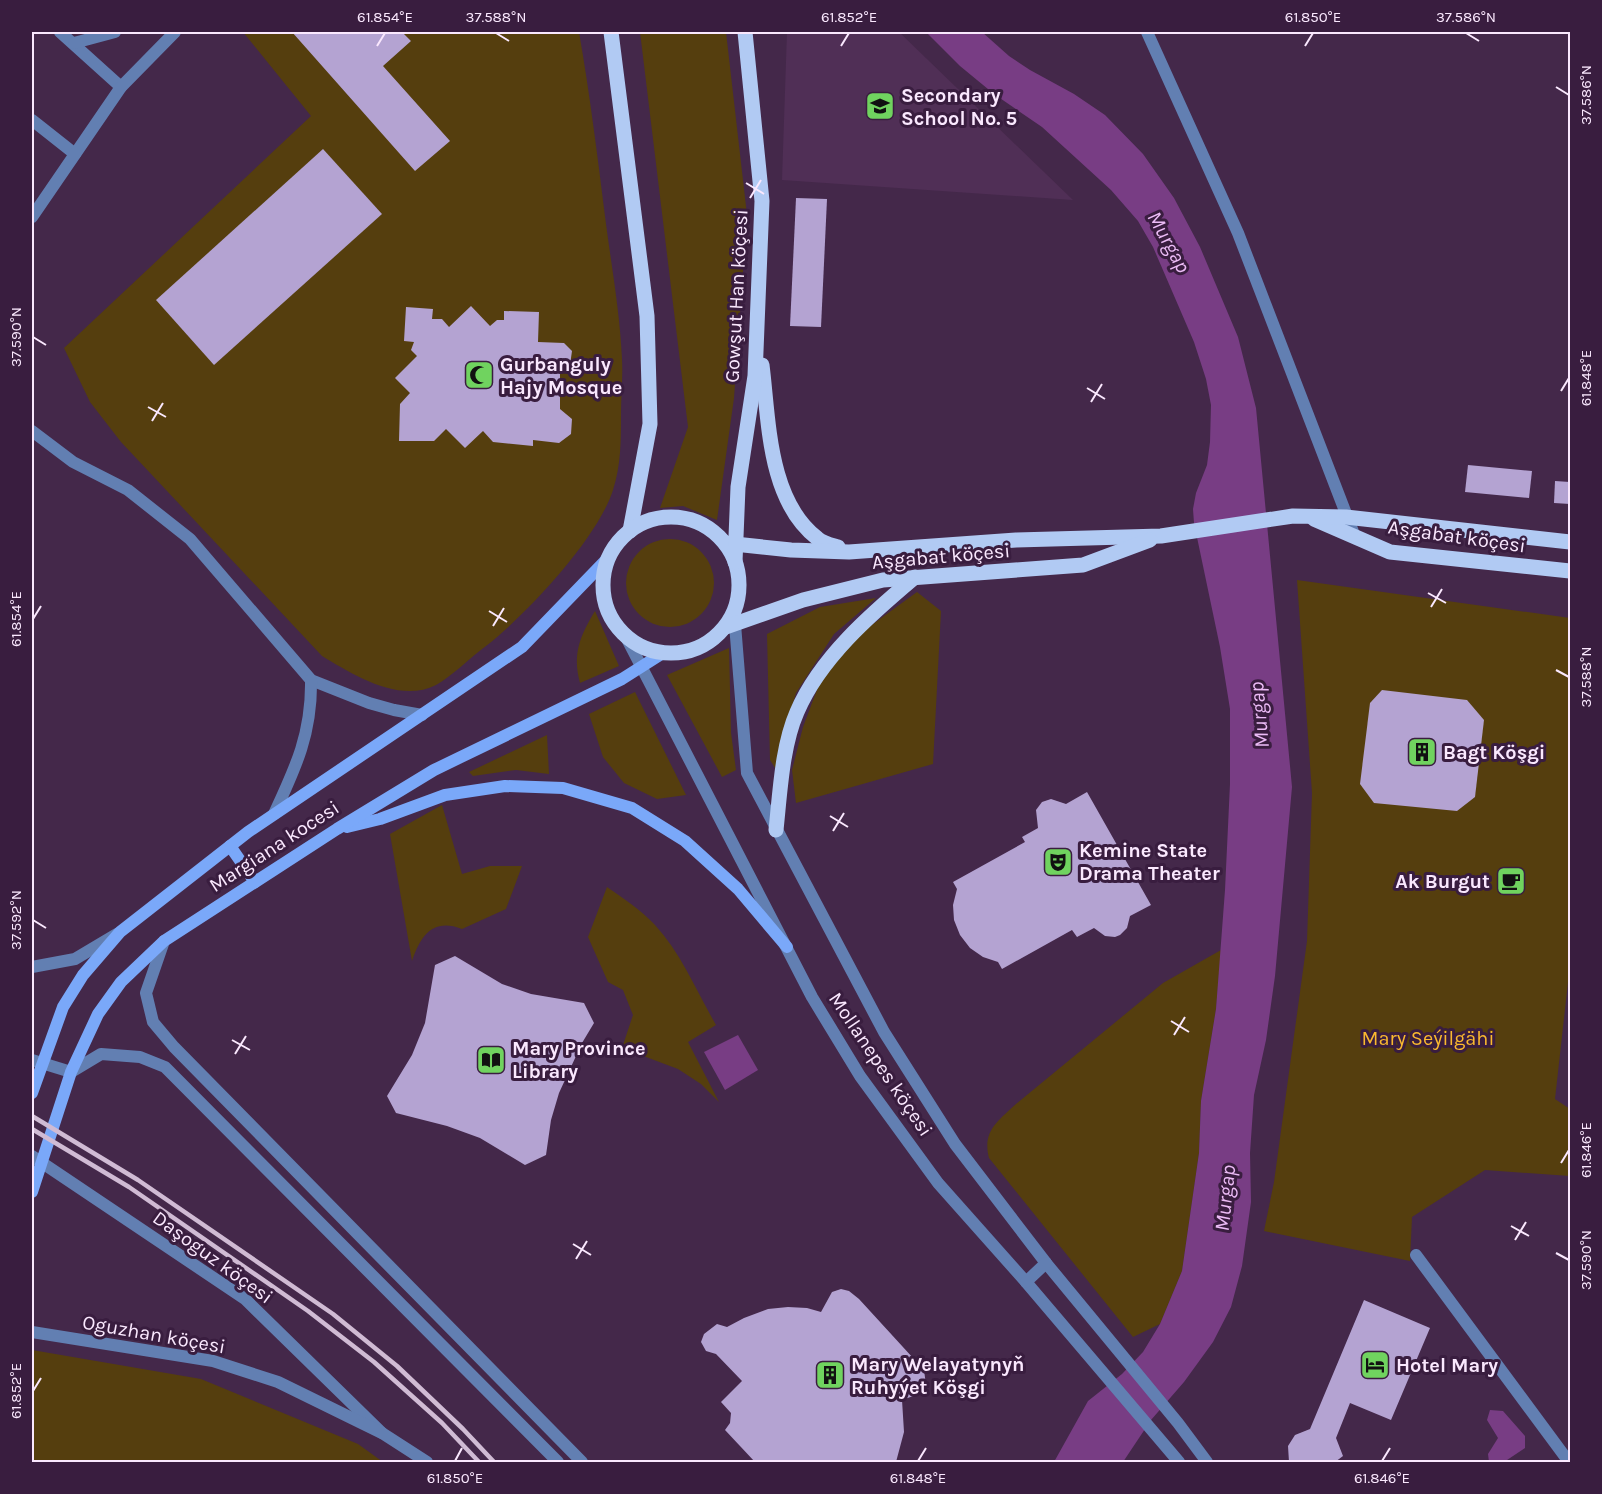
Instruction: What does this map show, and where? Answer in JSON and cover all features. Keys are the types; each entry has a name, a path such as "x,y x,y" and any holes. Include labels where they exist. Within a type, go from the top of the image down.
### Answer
{"main road":[{"path":"611,32 647,316 650,424 630,531"},
{"name":"Gowşut Han köçesi","path":"732,621 739,594 739,578 731,544 755,375 762,201 746,32"},
{"path":"758,329 767,416 779,482 789,504 818,539 849,552"},
{"name":"Aşgabat köçesi","path":"1301,516 1390,552 1570,572"},
{"name":"Aşgabat köçesi","path":"732,621 883,580 1083,565 1161,536 1301,516 1346,517 1570,542"},
{"path":"731,544 710,529 690,520 670,517 649,521 630,531 618,543 609,557 603,578 604,600 612,620 626,637 644,648 663,653 681,653 698,648 713,640 732,621"},
{"name":"Aşgabat köçesi","path":"731,544 791,550 849,552 1016,540 1161,536"},
{"name":"Margiana kocesi","path":"32,1094 37,1061 63,1007 83,975 120,932 274,814 522,647 609,557"},
{"path":"776,830 789,738 797,712 814,681 845,640 883,603 915,577"},
{"name":"Margiana kocesi","path":"32,1192 36,1160 71,1071 98,1014 121,982 164,941 337,829 434,770 622,679 663,653"},
{"path":"337,829 380,819 445,795 505,786 563,788 632,808 685,841 738,889 787,947"},
{"path":"230,846 255,882"}],"street":[{"path":"60,32 122,87"},
{"path":"74,43 115,32"},
{"path":"32,217 122,87 175,32"},
{"path":"1148,32 1238,233 1355,537"},
{"path":"32,120 75,154"},
{"path":"32,431 73,462 128,490 190,539 311,680 369,703 422,715"},
{"name":"Mollanepes köçesi","path":"732,621 747,773 884,1032 956,1144 1046,1263 1178,1423 1207,1462"},
{"name":"Mollanepes köçesi","path":"626,637 812,997 860,1076 938,1183 1160,1439 1174,1460"},
{"path":"274,814 306,738 312,704 311,680"},
{"path":"32,967 75,959 120,932"},
{"path":"164,941 146,993 153,1022 174,1047 582,1462"},
{"path":"37,1061 71,1071 101,1054 140,1057 165,1067 558,1462"},
{"name":"Daşoguz köçesi","path":"36,1160 245,1299 382,1433"},
{"path":"356,1260 369,1245"},
{"path":"1416,1254 1569,1462"},
{"path":"1026,1282 1046,1263"},
{"name":"Oguzhan köçesi","path":"32,1332 213,1361 278,1382 382,1433 427,1462"}],"shaded area":[{"name":"Secondary School No. 5","path":"787,32 899,32 1073,200 782,180"}],"green space":[{"path":"243,32 579,32 594,128 621,342 621,443 616,481 605,509 592,530 577,552 540,596 502,632 454,672 436,685 422,690 407,691 376,684 347,671 322,656 121,442 90,402 64,348 311,116"},
{"path":"640,32 726,32 747,215 734,398 717,520 683,506 660,508 688,427"},
{"path":"670,539 695,546 707,558 714,583 707,608 695,620 670,627 645,620 633,608 626,583 633,558 645,546"},
{"name":"Mary Seýilgähi","path":"1297,580 1570,618 1570,964 1555,1099 1570,1109 1570,1176 1485,1170 1412,1217 1410,1261 1264,1231 1274,1182 1307,941 1312,793"},
{"path":"917,592 941,611 933,764 796,803 792,770 803,727 821,679 862,632"},
{"path":"876,598 834,634 796,693 787,724 779,774 770,760 767,634 820,607"},
{"path":"595,611 619,666 580,683 577,654 585,629"},
{"path":"729,648 731,733 736,770 722,777 667,675"},
{"path":"635,692 686,795 657,799 624,783 603,757 589,714"},
{"path":"547,735 549,774 516,770 473,776 469,772"},
{"path":"442,805 462,874 490,866 522,866 506,909 462,929 452,926 436,927 424,937 412,961 390,834"},
{"path":"607,887 644,914 664,936 681,960 716,1025 688,1042 719,1102 701,1084 678,1069 622,1048 633,1015 623,990 608,982 588,937"},
{"path":"1221,950 1216,1009 1201,1101 1199,1153 1182,1271 1160,1324 1133,1337 989,1158 988,1141 993,1127 1016,1104 1163,983"},
{"path":"32,1350 201,1379 358,1444 383,1462 32,1462"}],"water":[{"name":"Murgap","path":"926,32 982,32 1009,56 1105,115 1143,154 1174,198 1200,247 1238,337 1256,408 1292,787 1275,976 1266,1040 1254,1095 1250,1153 1251,1202 1242,1266 1231,1307 1213,1342 1184,1382 1151,1420 1123,1462 1054,1462 1088,1401 1122,1374 1143,1352 1160,1324 1182,1271 1199,1153 1201,1101 1216,1009 1230,784 1230,709 1193,509 1196,493 1207,465 1211,405 1206,379 1194,342 1153,247 1138,221 1111,190 1042,127 994,94 960,66"},
{"path":"738,1035 758,1070 725,1090 704,1052"},
{"path":"1490,1410 1503,1411 1525,1436 1525,1448 1504,1462 1489,1462 1488,1454 1498,1438 1487,1420"}],"building":[{"path":"292,32 402,32 411,41 383,66 450,141 415,171"},
{"path":"323,149 382,214 214,365 156,300"},
{"path":"796,198 827,199 821,327 790,326"},
{"name":"Gurbanguly Hajy Mosque","path":"471,306 490,326 497,320 504,320 504,311 539,312 538,342 564,343 572,351 570,365 560,372 560,409 572,419 571,434 559,443 533,440 533,446 493,442 483,431 465,448 446,429 434,441 399,441 400,404 410,393 395,378 417,356 411,350 414,342 404,341 406,307 433,309 432,319 442,319 449,327"},
{"path":"1468,465 1532,471 1529,498 1465,492"},
{"path":"1555,481 1570,482 1570,504 1554,503"},
{"name":"Bagt Köşgi","path":"1382,690 1467,700 1484,720 1475,797 1457,811 1374,803 1360,784 1370,703"},
{"name":"Kemine State Drama Theater","path":"1087,792 1151,905 1130,916 1127,928 1120,935 1105,936 1094,928 1077,937 1072,930 1002,969 998,962 983,957 970,948 960,935 954,920 953,905 957,889 953,882 1025,842 1022,837 1038,828 1036,810 1042,802 1051,799 1066,804"},
{"name":"Mary Province Library","path":"455,956 502,984 531,994 584,1003 594,1023 559,1093 551,1120 546,1155 525,1165 480,1138 447,1126 396,1113 387,1096 412,1055 425,1023 435,965"},
{"name":"Mary Welayatynyň Ruhyýet Köşgi","path":"841,1289 849,1291 859,1299 924,1370 926,1385 919,1394 902,1400 904,1432 896,1462 755,1462 725,1430 730,1423 731,1413 721,1402 742,1381 716,1354 706,1351 701,1342 704,1334 717,1324 727,1327 768,1309 807,1308 821,1312 832,1292"},
{"name":"Hotel Mary","path":"1364,1300 1430,1328 1391,1420 1350,1403 1336,1438 1343,1456 1335,1462 1289,1462 1288,1446 1295,1435 1310,1429"}],"railway":[{"path":"32,1116 138,1180 333,1314 397,1366 494,1462"},
{"path":"32,1129 129,1187 308,1311 374,1362 442,1423 479,1462"}],"place":[{"name":"Secondary School No. 5","path":"880,106"},
{"name":"Gurbanguly Hajy Mosque","path":"479,375"},
{"name":"Bagt Köşgi","path":"1422,752"},
{"name":"Kemine State Drama Theater","path":"1058,862"},
{"name":"Ak Burgut","path":"1511,881"},
{"name":"Mary Province Library","path":"491,1060"},
{"name":"Hotel Mary","path":"1375,1365"},
{"name":"Mary Welayatynyň Ruhyýet Köşgi","path":"830,1375"}]}
